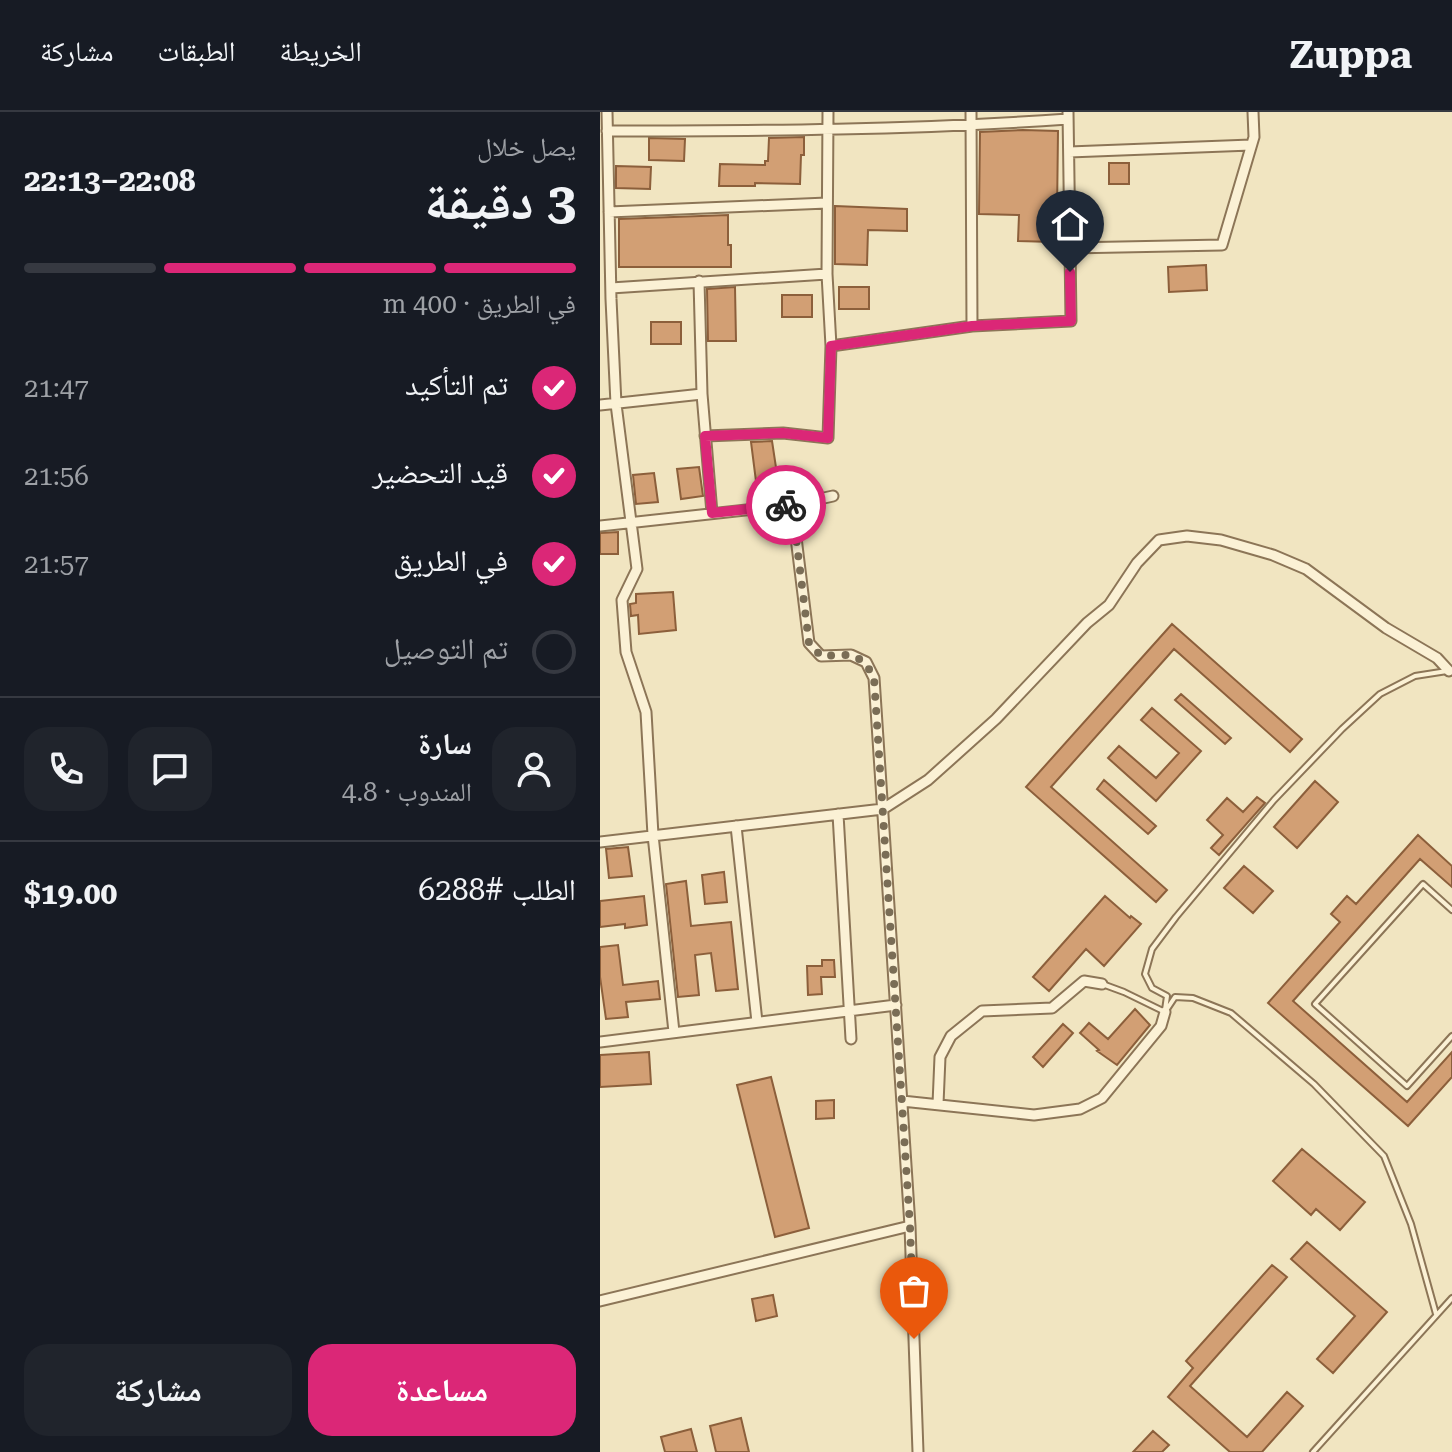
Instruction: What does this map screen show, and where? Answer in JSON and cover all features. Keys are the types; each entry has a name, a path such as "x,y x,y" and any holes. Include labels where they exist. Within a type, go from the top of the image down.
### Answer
{"street":[{"path":"607,112 616,404 637,569 622,600 626,652 646,712 653,835 674,1032"},
{"path":"705,436 783,433 828,438 831,346 827,274 828,112"},
{"path":"971,112 972,326"},
{"path":"1070,248 1222,245 1254,137 1253,112"},
{"path":"607,131 828,131 971,126 1068,115 1071,321 972,326 831,346"},
{"path":"1069,152 1251,145"},
{"path":"609,212 827,203"},
{"path":"611,288 827,274"},
{"path":"699,281 702,394 712,513"},
{"path":"600,405 702,394"},
{"path":"600,526 792,505 833,496"},
{"path":"792,505 809,643 821,656 851,655 866,662 874,678 910,1226 918,1452"},
{"path":"600,842 883,809 928,780 996,719 1087,623 1109,605 1137,563 1159,540 1187,536 1221,540 1295,564 1386,628 1437,658 1450,670"},
{"path":"838,814 851,1039"},
{"path":"736,826 757,1022"},
{"path":"938,1104 940,1057 951,1036 982,1011 1052,1008 1084,981 1102,984"},
{"path":"600,1042 896,1005"},
{"path":"902,1101 1034,1115 1080,1109 1102,1098 1161,1026 1165,1012"},
{"path":"600,1301 910,1226"}],"lane":[{"path":"1165,1012 1167,996 1152,988 1145,974 1152,949 1176,917 1274,800 1380,694 1415,676 1450,670"},
{"path":"1452,910 1423,884 1315,1004 1407,1086 1452,1036"},
{"path":"1102,984 1165,1012"},
{"path":"1165,1012 1175,997 1193,998 1231,1013 1314,1084 1384,1156 1411,1224 1436,1314"},
{"path":"1313,1452 1452,1298"}],"building":[{"path":"1058,131 1054,242 1018,241 1019,215 979,214 980,132"},
{"path":"804,137 800,184 719,186 720,164 765,165 769,138"},
{"path":"649,138 685,139 684,161 649,160"},
{"path":"1109,163 1129,163 1129,184 1109,184"},
{"path":"616,166 651,167 650,189 616,188"},
{"path":"835,206 907,209 907,231 868,230 867,265 835,264"},
{"path":"728,215 731,267 619,267 619,219"},
{"path":"1206,265 1207,290 1169,292 1168,267"},
{"path":"735,287 736,341 708,341 707,289"},
{"path":"839,287 869,287 869,309 839,309"},
{"path":"782,295 812,295 812,317 782,317"},
{"path":"651,322 681,322 681,344 651,344"},
{"path":"772,441 780,494 758,497 751,442"},
{"path":"699,467 703,496 681,499 677,469"},
{"path":"654,473 658,502 636,504 633,475"},
{"path":"618,532 618,554 600,554 600,533"},
{"path":"673,592 676,630 639,634 638,615 631,616 630,604 636,603 636,594"},
{"path":"1172,624 1302,739 1290,752 1174,649 1051,787 1167,890 1156,902 1026,787"},
{"path":"1181,694 1231,738 1225,744 1175,700"},
{"path":"1152,708 1201,751 1156,801 1108,758 1119,746 1156,778 1179,753 1141,720"},
{"path":"1104,780 1156,826 1148,834 1097,789"},
{"path":"1315,781 1338,802 1297,848 1274,827"},
{"path":"1257,797 1265,803 1219,855 1211,848 1223,835 1207,820 1227,798 1243,812"},
{"path":"1418,835 1452,866 1452,887 1420,859 1293,1001 1407,1102 1452,1052 1452,1077 1408,1126 1268,1003 1340,922 1331,914 1347,896 1356,904"},
{"path":"628,847 632,876 609,878 606,849"},
{"path":"1244,866 1273,891 1253,913 1224,888"},
{"path":"724,872 727,902 705,904 702,875"},
{"path":"686,881 691,926 731,922 738,989 716,991 711,953 695,955 699,995 678,997 666,884"},
{"path":"644,896 647,925 600,927 600,901"},
{"path":"1105,896 1141,924 1104,966 1086,949 1049,991 1033,977"},
{"path":"618,945 623,985 658,981 660,999 626,1002 628,1017 606,1019 600,977 600,947"},
{"path":"822,960 834,960 835,977 821,977 822,994 808,995 807,966 822,966"},
{"path":"1135,1009 1150,1025 1117,1065 1097,1051 1080,1033 1089,1023 1108,1039"},
{"path":"1063,1024 1073,1033 1043,1067 1033,1057"},
{"path":"649,1052 651,1084 600,1087 600,1055"},
{"path":"771,1077 809,1228 775,1237 737,1085"},
{"path":"834,1100 834,1118 816,1119 816,1101"},
{"path":"1302,1149 1365,1202 1340,1230 1316,1209 1311,1215 1273,1181"},
{"path":"1307,1242 1387,1312 1333,1373 1317,1359 1355,1316 1291,1259"},
{"path":"1272,1265 1287,1277 1190,1386 1247,1437 1287,1392 1303,1406 1262,1452 1230,1452 1168,1397 1193,1368 1186,1361"},
{"path":"773,1295 777,1316 756,1321 752,1299"},
{"path":"741,1418 749,1452 716,1452 710,1426"},
{"path":"691,1429 697,1452 665,1452 661,1437"},
{"path":"1153,1431 1169,1445 1162,1452 1133,1452"}],"way so far":[{"path":"786,505 792,505 809,643 821,656 851,655 866,662 874,678 910,1226 914,1339"}],"route":[{"path":"786,505 712,513 705,436 783,433 828,438 831,346 972,326 1071,321 1070,272"}]}
